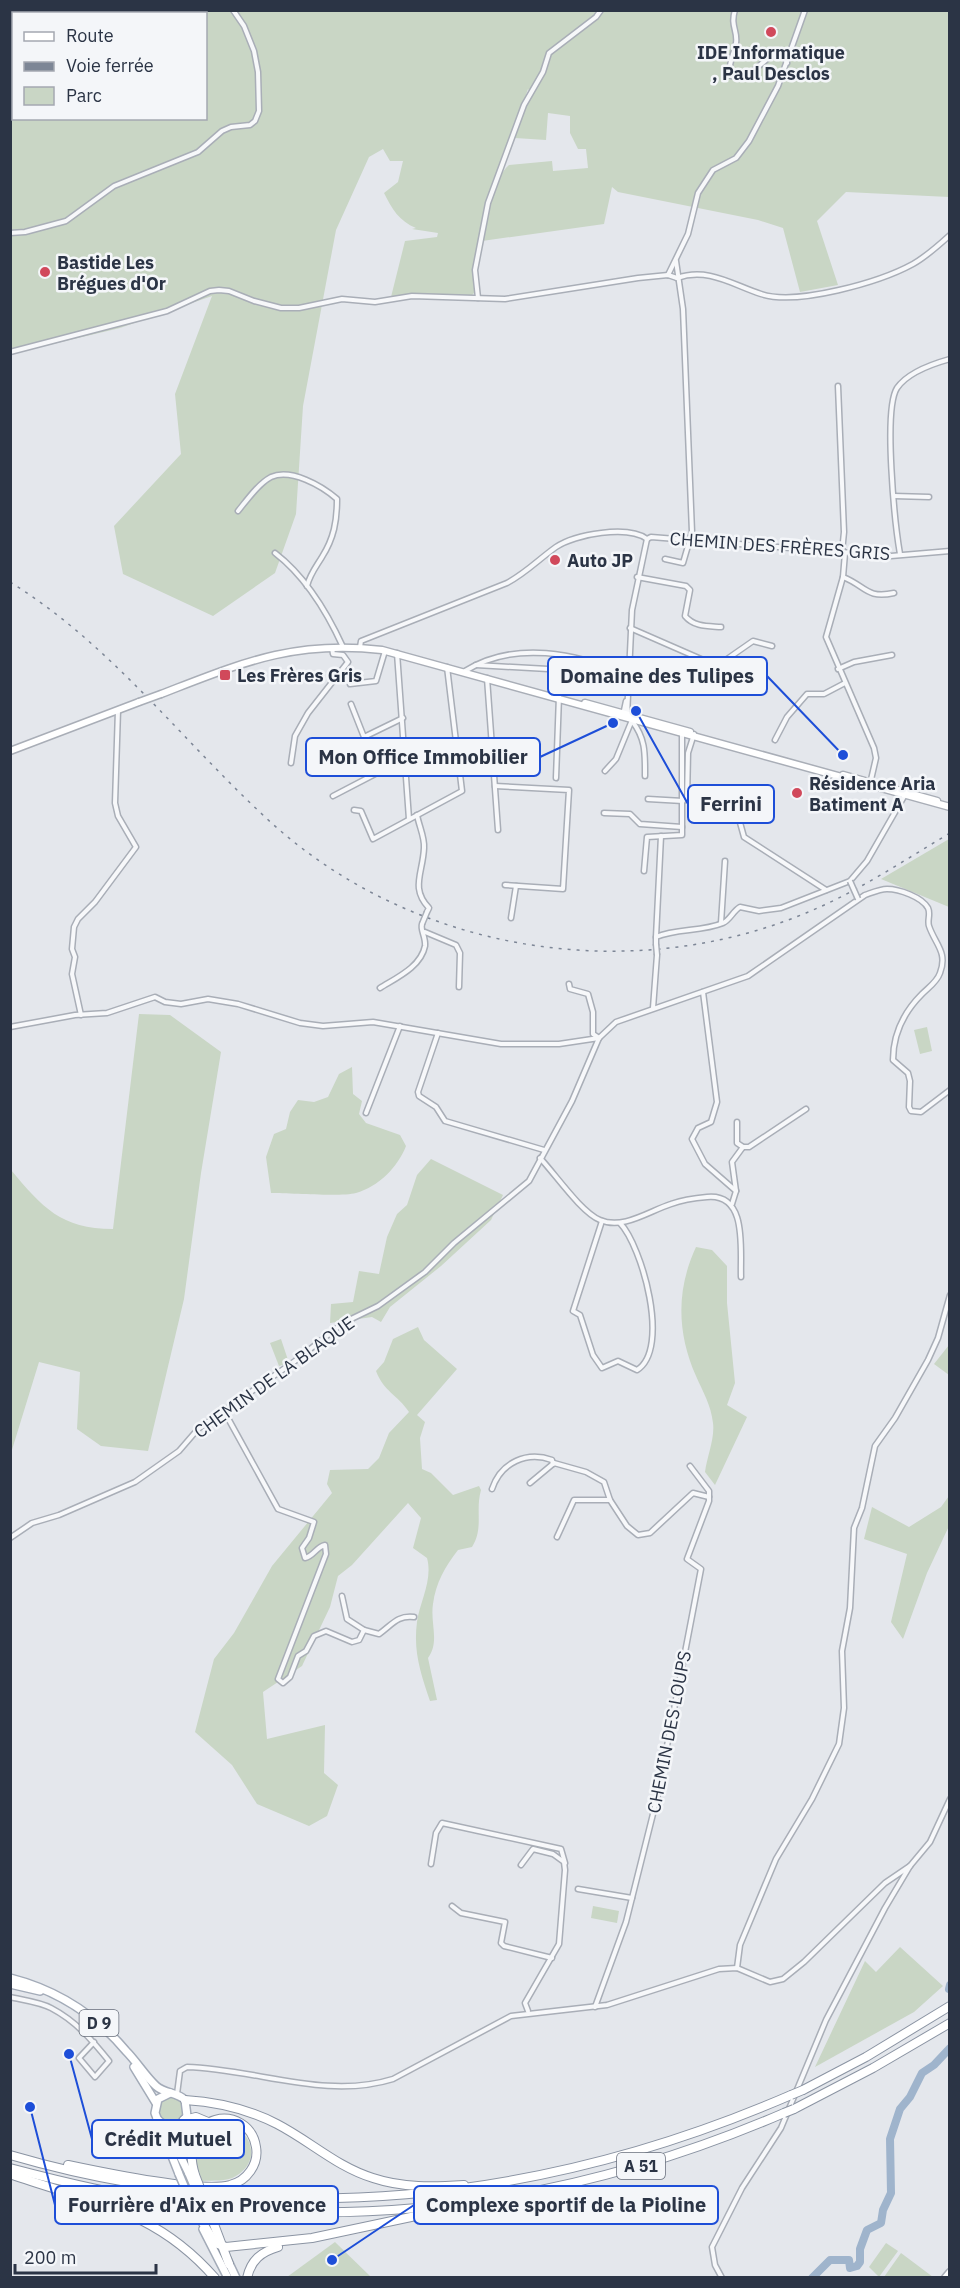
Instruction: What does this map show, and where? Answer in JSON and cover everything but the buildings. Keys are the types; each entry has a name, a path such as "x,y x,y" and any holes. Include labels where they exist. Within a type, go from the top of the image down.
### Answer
{"highway":[{"name":"A 51","path":"10,2154 127,2182 242,2196 357,2199 435,2193 513,2182 581,2168 665,2145 791,2095 866,2057 950,2006"},
{"name":"A 51","path":"10,2168 150,2199 240,2209 350,2212 492,2201 549,2190 628,2170 708,2144 794,2109 873,2068 948,2024"},
{"path":"185,2100 212,2102 249,2112 278,2124 349,2168 386,2182 424,2187 513,2182"},
{"path":"10,2154 161,2180 220,2186 237,2183 250,2171 256,2161 256,2146 251,2134 243,2125 232,2120 208,2122 196,2117 182,2123"},
{"path":"205,2219 192,2174 191,2144 196,2134 208,2122"},
{"path":"10,2174 131,2213 178,2242 215,2277"},
{"path":"221,2246 257,2246 312,2238 492,2201"},
{"path":"194,2207 205,2219 229,2264"},
{"path":"248,2277 253,2261 262,2253 312,2238"}],"main road":[{"path":"10,751 276,653 332,647 360,647 385,650 447,666 950,806"},
{"name":"D 9","path":"10,1978 43,1988 83,2009 106,2029 159,2088 174,2094"},
{"name":"D 9","path":"10,1984 41,1991 64,2001 81,2013 105,2033 124,2054 156,2103"},
{"path":"192,2174 175,2142 174,2134 188,2110 185,2100 174,2094 162,2096 156,2103 157,2119 194,2207"},
{"path":"157,2119 164,2125 182,2123"},
{"path":"205,2219 228,2277"},
{"path":"229,2264 236,2277"},
{"path":"945,2277 950,2272"}],"street":[{"path":"10,233 25,232 66,220 114,186 198,152 222,131 231,127 250,125 255,121 258,111 258,72 254,51 244,26 232,10"},
{"path":"478,298 475,270 488,203 524,105 543,72 549,53 596,17 601,10"},
{"path":"735,10 732,24 737,41 729,69 731,76 745,78 773,54 785,58 787,64"},
{"path":"668,275 688,234 698,193 712,170 740,154 778,86 805,10"},
{"path":"10,352 167,311 219,290 229,291 281,308 299,308 342,299 375,302 412,296 478,298 530,296 549,291 668,275 677,278 688,274 712,276 761,294 802,298 910,265 934,250 950,235"},
{"path":"665,560 683,563 692,532 683,309 675,261"},
{"path":"900,554 894,496 892,399 906,378 950,359"},
{"path":"838,386 844,532 843,577 826,637 874,748 876,758 870,785"},
{"path":"238,511 263,483 271,477 282,474 326,490 337,499 337,522 331,541 310,573 307,586"},
{"path":"894,496 929,497"},
{"name":"CHEMIN DES FRÈRES GRIS","path":"360,647 361,641 507,583 524,574 558,545 574,539 616,531 642,535 647,539 844,552 900,554 950,551"},
{"path":"605,771 616,759 628,716 626,701 630,628 637,577 647,539"},
{"path":"275,553 290,565 307,586 334,626 343,647"},
{"path":"637,577 686,586 690,590 685,616 689,621 703,626 721,627"},
{"path":"843,577 870,595 880,596 894,593"},
{"path":"630,628 717,666 753,641 772,646"},
{"path":"291,763 295,736 308,713 348,662 343,655 333,654 332,647"},
{"path":"350,684 375,681 385,650"},
{"path":"397,653 409,819"},
{"path":"465,671 496,657 535,653 566,654 597,662 627,675"},
{"path":"838,669 854,662 892,655"},
{"path":"476,665 566,670"},
{"path":"354,810 361,811 373,839 462,791 447,666"},
{"path":"487,678 498,830"},
{"path":"775,740 787,717 807,694 824,694 845,684"},
{"path":"556,778 559,698"},
{"path":"351,704 364,737 362,746 371,765 372,776"},
{"path":"81,1015 72,974 75,957 72,949 74,927 78,918 95,902 136,847 118,816 115,803 118,710"},
{"path":"628,716 641,733 645,746 645,776"},
{"path":"364,737 403,718"},
{"path":"644,871 647,837 682,835 682,732"},
{"path":"693,735 688,753 687,799 718,799"},
{"path":"333,796 406,758"},
{"path":"495,786 569,790 563,889 505,885"},
{"path":"656,937 666,933 703,929 722,923 740,907 759,911 781,908 850,881 867,861 906,794"},
{"path":"648,799 683,801"},
{"path":"734,801 744,837 826,890"},
{"path":"604,813 630,814 640,825 682,827"},
{"path":"417,815 425,845 418,889 419,898 429,908 421,928 425,932 456,945 460,953 459,987"},
{"path":"653,1008 657,955 660,836"},
{"path":"722,923 725,861"},
{"path":"850,881 858,899"},
{"path":"511,918 516,886"},
{"name":"CHEMIN DE LA BLAQUE","path":"10,1538 32,1523 59,1515 135,1482 179,1451 198,1429 295,1361 343,1323 378,1306 425,1272 454,1243 518,1193 529,1181 572,1101 600,1038 616,1022 748,976 858,899 886,889 914,897 926,904 930,911 928,925 942,949 944,958 937,981 914,1002 896,1031 893,1060 908,1073 911,1111 921,1112 950,1090"},
{"path":"380,988 412,967 424,947 425,932"},
{"path":"569,984 570,989 588,994 593,1012 593,1034 600,1038"},
{"path":"703,992 717,1102 711,1122 698,1128 692,1139 705,1164 735,1191"},
{"path":"10,1027 107,1013 155,997 165,1002 181,1005 208,999 238,1004 300,1023 323,1026 374,1022 501,1044 559,1044 600,1038"},
{"path":"366,1113 400,1026"},
{"path":"438,1033 418,1092 419,1096 436,1107 445,1121 544,1150"},
{"path":"741,1277 738,1218 732,1204 735,1191 732,1162 743,1147 758,1143 806,1109"},
{"path":"737,1122 737,1143 743,1147"},
{"path":"540,1158 585,1212 602,1221 620,1223 671,1204 699,1197 716,1196 732,1204"},
{"path":"602,1221 573,1311 580,1315 594,1355 602,1368 618,1361 638,1370 644,1366 649,1354 655,1320 636,1249 629,1232 620,1223"},
{"path":"737,1968 740,1945 776,1859 812,1799 839,1744 844,1708 842,1651 850,1608 854,1528 862,1508 875,1446 895,1418 928,1360 938,1338 950,1294"},
{"path":"224,1410 278,1509 314,1522 309,1538 302,1548 305,1558 311,1556 320,1546 325,1545 326,1554 305,1603 278,1678 283,1683 290,1677 298,1656 306,1651 314,1636 326,1631 352,1642 359,1640 364,1630"},
{"path":"492,1489 507,1466 523,1458 539,1456 552,1460 554,1464 586,1472 604,1482 610,1500 627,1526 638,1535 650,1533 693,1492 709,1497 709,1491 690,1466"},
{"path":"531,1483 554,1464"},
{"name":"CHEMIN DES LOUPS","path":"594,2007 626,1922 657,1798 701,1569 687,1559 709,1497"},
{"path":"557,1537 574,1500 610,1500"},
{"path":"342,1596 347,1619 364,1630 379,1634 395,1620 405,1616 414,1617"},
{"path":"722,2277 715,2265 712,2247 742,2188 781,2128 826,2020 910,1866 930,1842 950,1799"},
{"path":"431,1864 436,1833 442,1823 561,1849 566,1858 559,1944 525,2003 525,2008 529,2012"},
{"path":"521,1865 533,1849 553,1854 564,1862 565,1867"},
{"path":"174,2094 180,2071 188,2067 256,2074 314,2086 373,2085 393,2079 511,2016 529,2012 594,2007 719,1969 737,1968 770,1982 783,1979 897,1874 910,1866"},
{"path":"897,1874 903,1878"},
{"path":"578,1889 632,1898"},
{"path":"452,1906 461,1913 505,1922 501,1943 504,1946 552,1958"},
{"path":"10,1997 51,2008 78,2025 94,2042 110,2061 95,2077 79,2058 94,2042"}],"green space":[{"path":"10,11 949,11 949,197 846,192 817,221 838,285 800,292 783,228 758,220 618,192 612,187 604,224 482,241 495,189 503,171 509,165 552,161 553,171 588,168 586,149 578,149 570,133 570,116 548,113 546,140 515,138 531,94 528,89 485,215 476,250 475,292 472,295 419,294 391,297 405,241 437,237 438,233 412,229 416,228 397,214 384,193 398,182 403,161 390,161 383,149 369,157 336,230 303,406 296,514 275,573 213,616 123,574 114,526 181,454 175,394 212,296 120,328 11,354"},
{"path":"949,839 949,907 881,879"},
{"path":"139,1014 170,1015 221,1052 201,1173 184,1299 148,1451 101,1446 77,1429 80,1372 39,1362 11,1453 11,1170 43,1205 66,1220 79,1225 113,1229"},
{"path":"927,1027 932,1051 920,1054 914,1030"},
{"path":"352,1067 353,1094 362,1101 359,1114 366,1123 400,1135 406,1146 398,1161 379,1181 356,1193 328,1195 271,1193 266,1157 274,1134 286,1129 290,1112 298,1100 314,1102 328,1097 339,1074"},
{"path":"431,1159 503,1195 491,1220 441,1266 390,1307 381,1322 372,1317 330,1323 331,1304 353,1302 359,1271 379,1274 387,1237 397,1214 407,1205 417,1175"},
{"path":"696,1247 712,1250 727,1266 727,1303 735,1383 727,1405 747,1417 715,1485 705,1472 713,1435 712,1416 690,1360 682,1328 682,1295 689,1263"},
{"path":"418,1327 424,1340 457,1369 417,1415 425,1422 420,1438 422,1469 431,1473 453,1495 479,1486 481,1490 478,1533 472,1547 458,1550 442,1575 434,1596 433,1645 428,1658 437,1700 430,1701 417,1653 417,1622 427,1582 428,1566 427,1558 413,1548 421,1518 408,1503 352,1565 338,1576 330,1607 302,1666 263,1692 267,1739 325,1725 324,1773 338,1785 327,1816 309,1826 257,1804 232,1765 195,1732 214,1659 234,1633 272,1566 332,1493 327,1484 330,1470 368,1469 379,1458 389,1433 409,1412 383,1384 376,1371 384,1362 393,1339"},
{"path":"281,1339 289,1363 279,1366 270,1343"},
{"path":"949,1345 949,1375 934,1364"},
{"path":"949,1496 949,1526 927,1573 903,1639 891,1622 907,1554 864,1539 872,1507 909,1527 941,1507"},
{"path":"593,1906 619,1911 617,1923 591,1918"},
{"path":"900,1947 943,1986 914,2012 815,2067 865,1961 876,1972"},
{"path":"171,2097 180,2101 184,2110 180,2119 171,2123 162,2119 158,2110 162,2101"},
{"path":"221,2122 240,2130 246,2136 250,2144 250,2161 245,2169 232,2178 202,2181 196,2153 198,2138 210,2126"},
{"path":"335,2242 371,2277 287,2277"},
{"path":"886,2243 898,2251 879,2277 869,2267"},
{"path":"901,2253 933,2277 884,2277"}],"waterway":[{"path":"949,1989 950,1985"},
{"path":"812,2278 830,2260 849,2260 850,2268 857,2266 860,2262 860,2249 867,2230 881,2223 883,2210 891,2193 890,2139 900,2109 910,2097 922,2073 934,2065 950,2048"}],"railway":[{"path":"10,582 46,606 80,633 112,662 264,816 321,862 384,899 451,926 521,943 593,951 665,948 737,936 825,905 880,876 950,833"}],"place":[{"name":"IDE Informatique , Paul Desclos","path":"771,32"},
{"name":"Bastide Les Brégues d'Or","path":"45,272"},
{"name":"Auto JP","path":"555,560"},
{"name":"Les Frères Gris","path":"225,675"},
{"name":"Ferrini","path":"636,711"},
{"name":"Mon Office Immobilier","path":"613,723"},
{"name":"Domaine des Tulipes","path":"843,755"},
{"name":"Résidence Aria Batiment A","path":"797,793"},
{"name":"Crédit Mutuel","path":"69,2054"},
{"name":"Fourrière d'Aix en Provence","path":"30,2107"},
{"name":"Complexe sportif de la Pioline","path":"332,2260"}]}
